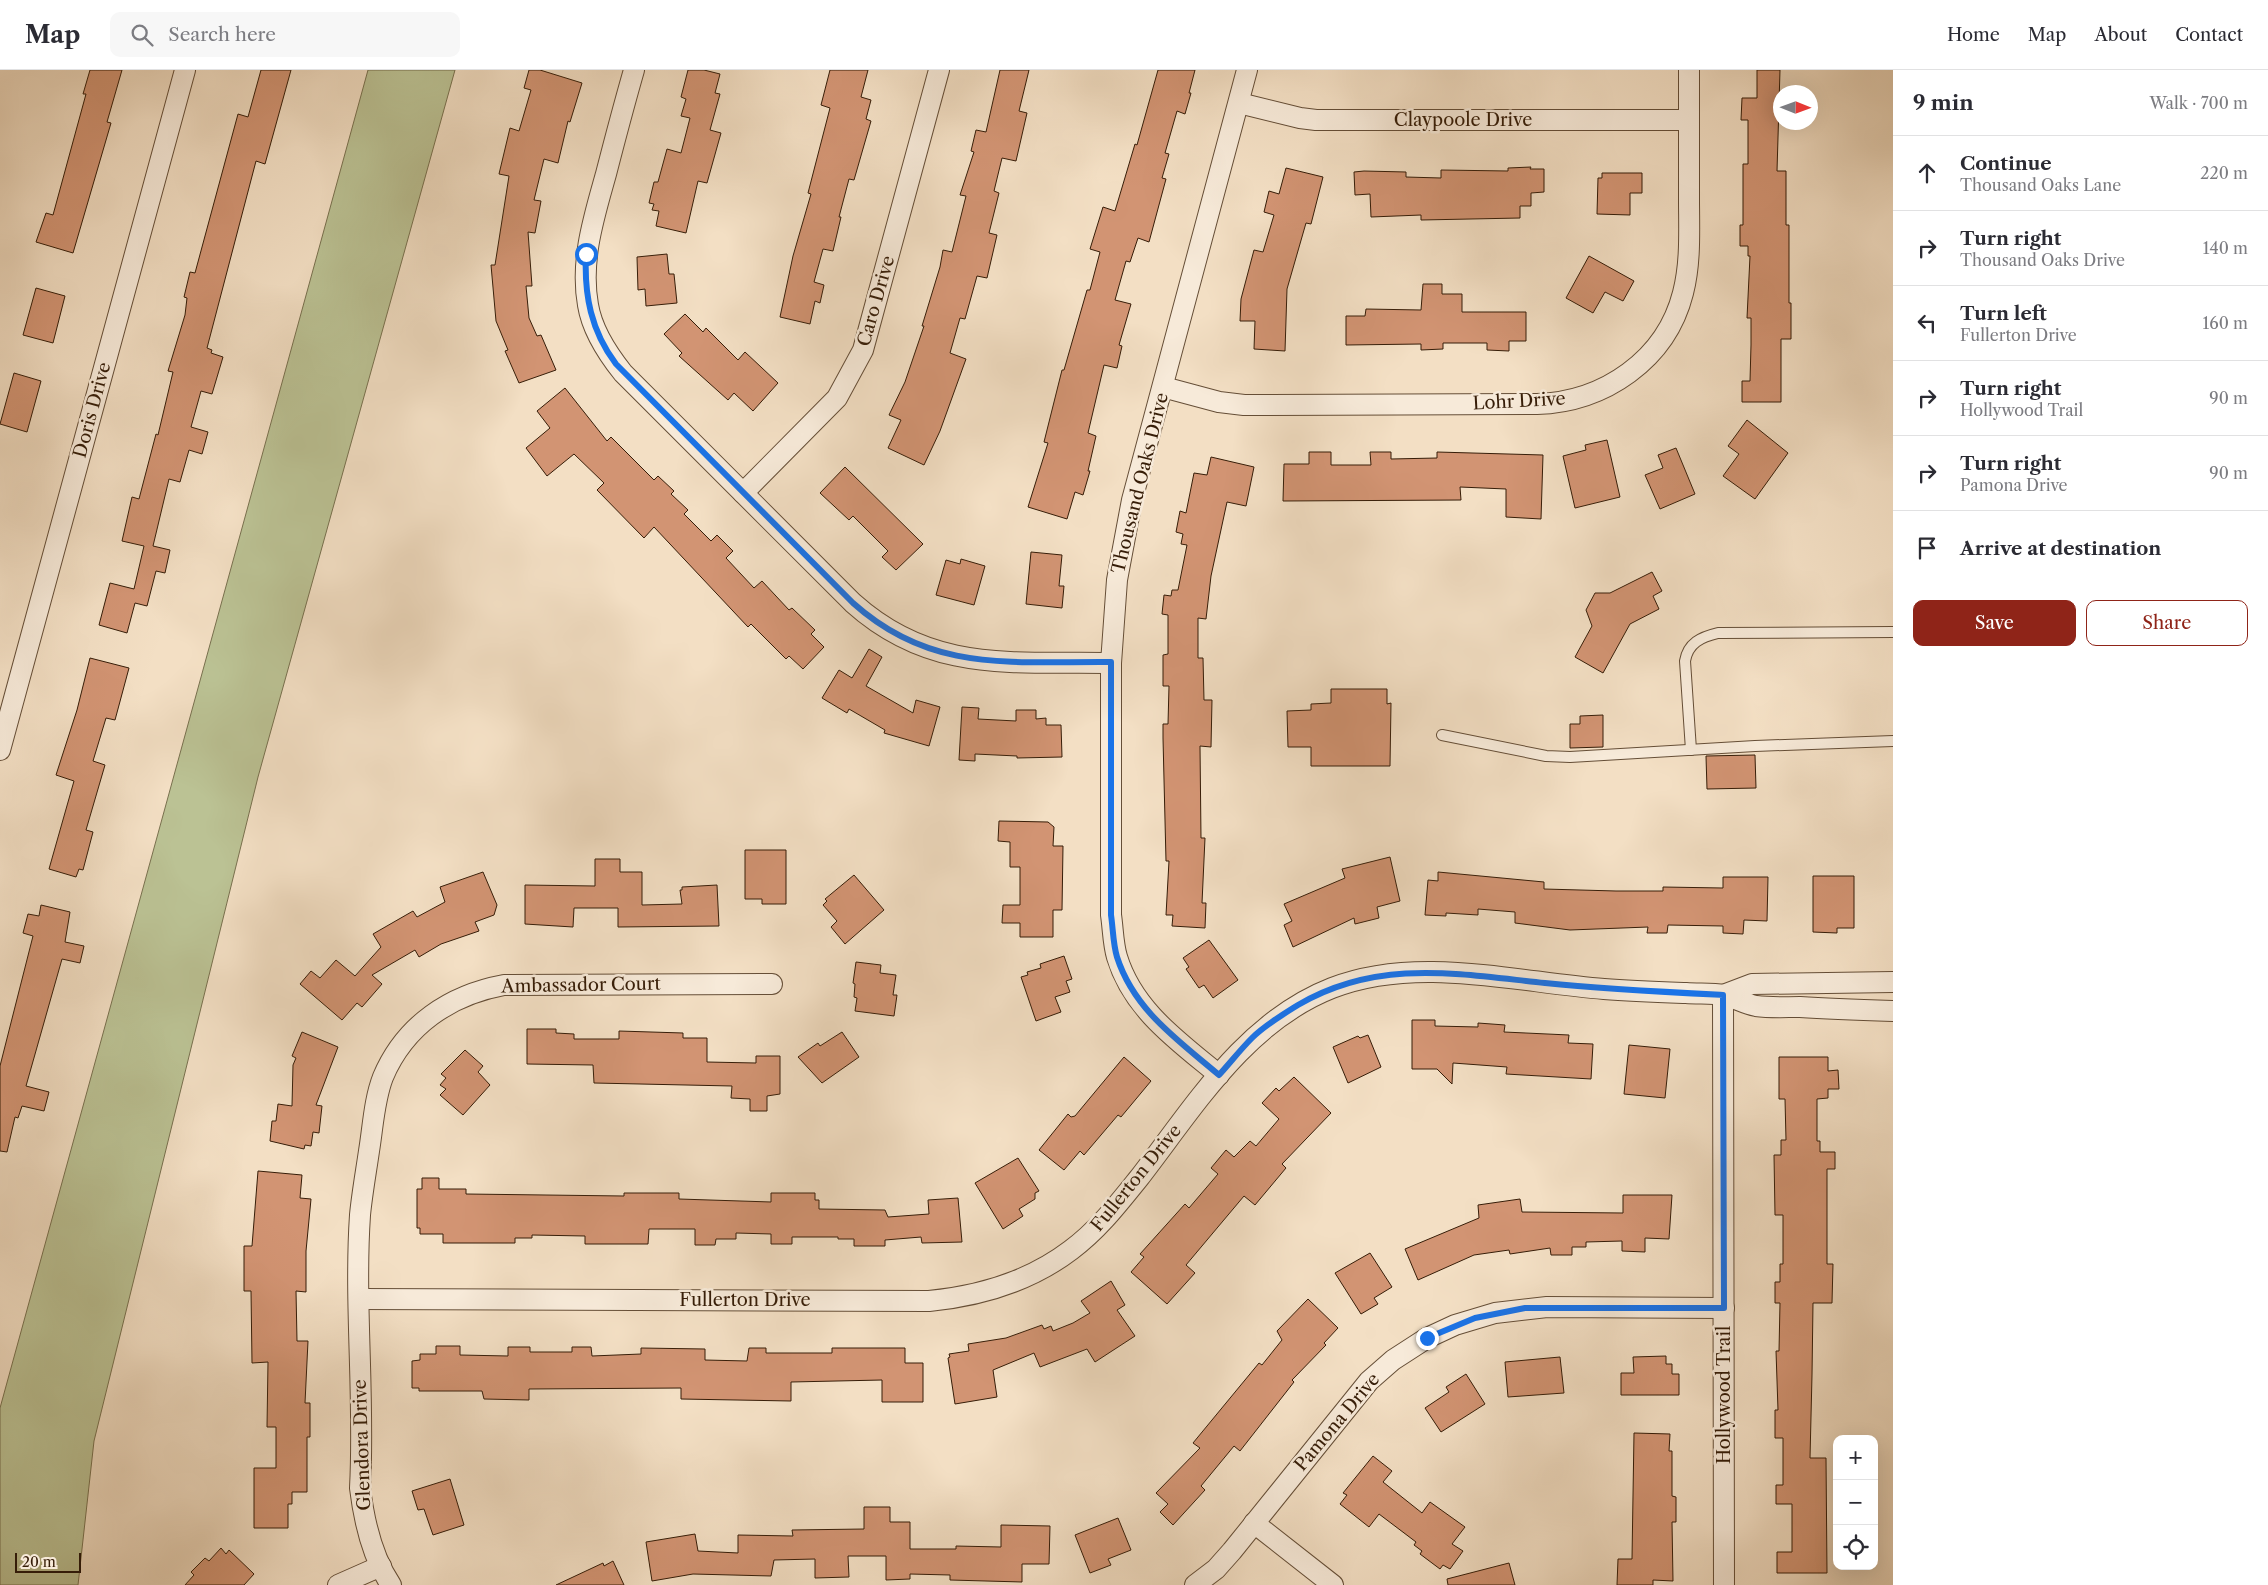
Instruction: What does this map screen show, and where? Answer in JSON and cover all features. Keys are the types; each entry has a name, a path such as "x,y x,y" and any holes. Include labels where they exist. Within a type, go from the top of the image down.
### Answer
{"street":[{"name":"Doris Drive","path":"0,750 185,70"},
{"path":"634,70 590,232 586,264 588,307 604,347 623,373 861,610 886,629 909,642 944,654 975,660 1111,662"},
{"name":"Caro Drive","path":"743,493 837,398 863,350 938,70"},
{"name":"Thousand Oaks Drive","path":"1219,1075 1154,1020 1134,995 1117,956 1111,915 1111,662 1116,580 1132,500 1247,70"},
{"name":"Lohr Drive","path":"1163,387 1236,404 1527,404 1570,400 1616,382 1638,366 1660,342 1676,314 1683,294 1689,262 1689,70"},
{"name":"Claypoole Drive","path":"1238,103 1316,120 1689,120"},
{"name":"Fullerton Drive","path":"360,1299 929,1301 984,1292 1010,1284 1039,1271 1075,1248 1090,1234 1119,1203 1219,1075 1253,1037 1285,1012 1331,989 1381,975 1411,972 1443,972 1605,989 1723,995 1754,1006 1893,1011"},
{"name":"Fullerton Drive","path":"1723,995 1752,984 1893,982"},
{"name":"Ambassador Court","path":"360,1299 360,1215 374,1106 384,1076 400,1048 428,1017 454,1000 484,988 504,984 772,984"},
{"name":"Hollywood Trail","path":"1723,995 1724,1585"},
{"name":"Glendora Drive","path":"360,1299 360,1488 364,1518 381,1566 392,1585"},
{"name":"Pamona Drive","path":"1196,1585 1216,1568 1369,1381 1410,1348 1445,1329 1475,1318 1525,1308 1724,1308"},
{"path":"1254,1523 1332,1585"},
{"path":"338,1585 381,1566"}],"lane":[{"path":"1690,750 1685,661 1687,650 1696,641 1718,633 1893,632"},
{"path":"1442,735 1546,756 1570,757 1893,742"}],"green space":[{"path":"368,70 455,70 258,777 94,1441 78,1585 0,1585 0,1408"}],"building":[{"path":"90,70 122,70 107,122 111,123 73,253 36,242 46,213 53,215 86,94 83,94"},
{"path":"261,70 291,70 265,164 256,161 207,348 212,350 211,353 223,357 212,394 201,391 191,427 208,432 202,454 189,450 180,482 169,479 153,546 170,550 165,573 156,571 147,606 135,603 127,633 99,625 110,583 134,589 144,546 122,541 132,497 139,499 156,434 158,435 173,372 168,371 185,315 187,298 184,297 190,272 195,273 238,114 248,117"},
{"path":"529,70 540,70 582,83 570,122 568,121 558,163 544,159 534,200 541,201 535,233 528,232 532,286 526,286 529,318 537,336 541,335 556,370 519,383 505,351 508,350 496,321 491,265 495,265 509,176 499,174 510,128 519,131 531,90 524,88"},
{"path":"688,70 704,70 720,74 715,93 720,94 710,130 721,133 707,183 698,181 686,233 656,226 659,211 652,210 654,204 649,203 654,182 658,182 667,149 681,153 690,118 681,116 686,99 681,97"},
{"path":"830,70 868,70 861,97 871,100 866,119 871,121 854,180 849,179 839,217 841,217 833,251 823,249 814,282 824,285 820,303 815,301 810,324 780,317 793,256 811,194 808,193 830,108 821,105"},
{"path":"1000,70 1029,70 1019,111 1027,113 1016,161 1002,158 994,191 999,193 989,233 997,235 987,278 977,276 965,319 960,318 950,353 966,359 940,431 924,465 888,448 901,420 889,415 905,382 924,326 922,326 940,267 943,250 952,252 966,196 960,195 974,152 971,151 976,130 986,132"},
{"path":"1158,70 1195,70 1185,114 1177,111 1165,153 1169,154 1162,178 1166,179 1149,242 1138,238 1130,262 1126,261 1115,300 1131,304 1119,345 1122,346 1117,368 1104,365 1088,433 1096,436 1088,471 1090,471 1083,495 1075,492 1067,519 1028,507 1048,443 1044,442 1062,370 1064,370 1087,290 1090,290 1100,252 1090,249 1103,207 1115,211 1135,144 1137,145"},
{"path":"1757,70 1780,70 1780,85 1773,85 1773,130 1778,130 1777,171 1786,171 1786,225 1789,225 1789,303 1791,303 1791,339 1781,339 1781,402 1742,402 1742,381 1750,381 1751,318 1747,318 1750,256 1748,256 1748,246 1740,246 1740,225 1743,225 1743,164 1748,164 1748,120 1741,120 1742,98 1757,98"},
{"path":"1531,167 1530,169 1544,169 1544,192 1531,193 1531,206 1520,206 1520,218 1421,220 1421,215 1371,217 1370,194 1355,195 1354,172 1406,172 1406,177 1441,178 1441,170 1508,171 1508,168"},
{"path":"1286,168 1323,177 1311,224 1306,223 1287,289 1285,351 1254,349 1255,321 1240,321 1241,299 1254,250 1263,252 1274,215 1264,212 1269,191 1279,194"},
{"path":"1602,173 1642,173 1642,193 1630,193 1630,215 1597,214 1598,178 1602,178"},
{"path":"667,254 669,274 674,274 677,303 646,306 645,289 638,290 637,257"},
{"path":"1589,256 1634,281 1623,301 1605,292 1593,313 1566,298"},
{"path":"1423,284 1442,284 1442,294 1462,294 1462,312 1526,312 1526,341 1509,341 1509,351 1487,350 1487,343 1443,343 1443,349 1421,350 1421,344 1346,345 1346,316 1365,316 1366,309 1421,310"},
{"path":"36,288 65,296 53,343 23,335"},
{"path":"685,314 703,332 706,328 738,360 745,352 778,383 753,411 734,393 728,400 679,356 682,353 664,334"},
{"path":"14,373 41,381 27,432 0,424"},
{"path":"565,388 607,441 611,437 654,480 658,476 674,491 671,494 688,510 684,514 711,541 717,535 733,551 726,558 754,588 762,581 789,610 792,608 815,630 811,634 824,647 803,669 789,656 786,659 751,624 748,627 654,527 644,538 597,490 604,483 574,454 547,476 526,448 550,428 537,411"},
{"path":"1747,420 1788,453 1755,499 1723,476 1739,454 1728,446"},
{"path":"1607,440 1620,497 1575,508 1563,456 1586,450 1585,445"},
{"path":"1676,448 1695,494 1660,509 1645,475 1663,468 1658,455"},
{"path":"1309,452 1331,452 1331,465 1371,465 1370,452 1391,452 1391,459 1437,458 1437,452 1543,455 1541,519 1506,517 1506,489 1460,487 1461,500 1283,501 1284,464 1309,464"},
{"path":"1211,457 1254,467 1246,506 1227,502 1211,576 1206,619 1198,618 1198,658 1203,658 1204,700 1212,700 1211,747 1200,746 1201,838 1205,838 1202,903 1206,903 1205,928 1172,926 1173,915 1166,915 1169,861 1166,861 1163,724 1168,724 1169,686 1163,686 1163,655 1168,654 1168,615 1162,614 1164,595 1171,596 1172,590 1178,590 1187,545 1181,544 1183,534 1176,532 1180,511 1186,513 1194,473 1207,475"},
{"path":"845,467 923,544 896,570 882,557 888,551 853,516 849,520 820,493"},
{"path":"1031,552 1062,555 1059,586 1064,586 1062,608 1026,604"},
{"path":"961,559 985,566 974,605 936,595 946,560 960,564"},
{"path":"1652,572 1662,591 1653,596 1659,609 1630,624 1603,673 1575,657 1592,626 1586,610 1595,593 1610,593"},
{"path":"869,649 882,657 866,686 913,713 916,700 940,707 929,746 884,733 885,730 849,709 847,713 822,698 839,670 852,678"},
{"path":"90,658 129,668 115,720 106,718 93,761 105,765 86,830 93,832 83,870 79,869 76,877 49,869 74,781 56,775 77,710"},
{"path":"1331,689 1387,689 1387,704 1391,703 1390,766 1311,766 1311,747 1288,747 1287,711 1311,710 1311,704 1331,703"},
{"path":"962,707 979,708 978,719 1016,721 1016,710 1036,710 1036,719 1046,718 1046,725 1061,725 1062,757 1017,758 1017,756 975,754 975,761 959,760"},
{"path":"1603,715 1603,747 1570,748 1570,724 1580,724 1580,716"},
{"path":"1755,755 1756,788 1707,789 1706,756"},
{"path":"999,821 1048,822 1054,827 1053,846 1063,846 1062,910 1053,910 1053,937 1020,937 1020,923 1002,923 1003,905 1020,905 1020,867 1010,867 1010,842 998,841"},
{"path":"745,850 786,850 786,904 762,904 762,899 745,899"},
{"path":"1390,857 1400,901 1377,907 1379,918 1355,924 1354,918 1293,947 1284,925 1292,921 1284,904 1345,878 1342,869"},
{"path":"595,859 620,859 620,872 642,872 642,905 682,904 680,890 682,890 682,887 717,885 719,926 618,927 618,908 574,908 573,927 525,924 525,885 595,886"},
{"path":"483,872 497,905 494,915 475,922 479,931 441,944 419,957 415,950 372,975 382,984 362,1007 357,1003 342,1020 300,984 311,971 320,978 336,960 355,976 381,947 373,934 413,911 417,917 445,902 440,887"},
{"path":"1438,872 1544,882 1544,889 1616,891 1663,891 1663,887 1723,888 1723,877 1768,877 1767,921 1744,920 1743,934 1723,933 1723,926 1668,925 1667,933 1647,933 1648,927 1570,930 1515,923 1515,912 1478,909 1478,915 1446,913 1446,916 1425,915 1428,880 1438,881"},
{"path":"854,875 884,910 845,944 831,927 837,921 823,905 827,901 825,899"},
{"path":"1813,876 1854,876 1854,928 1837,928 1837,933 1813,932"},
{"path":"41,905 70,912 65,942 84,946 80,963 62,959 26,1086 49,1092 44,1111 22,1106 18,1118 15,1117 7,1152 0,1151 0,1066 33,936 23,933 28,914 39,916"},
{"path":"1209,940 1238,980 1213,998 1204,985 1199,988 1186,969 1189,967 1183,958"},
{"path":"1064,956 1072,979 1066,981 1070,992 1055,997 1061,1012 1036,1021 1021,977 1028,975 1027,972 1041,968 1040,964"},
{"path":"856,962 881,965 880,973 896,975 893,995 897,995 894,1016 855,1011 857,998 854,997 855,984 853,983"},
{"path":"1412,1020 1435,1020 1435,1026 1478,1027 1478,1023 1505,1025 1504,1032 1569,1035 1568,1043 1593,1044 1591,1079 1506,1074 1507,1067 1453,1063 1452,1084 1437,1069 1412,1069"},
{"path":"527,1029 556,1029 556,1033 574,1034 574,1039 619,1039 619,1031 683,1033 683,1038 707,1038 707,1062 756,1063 756,1056 780,1056 780,1094 767,1096 767,1111 750,1111 750,1099 731,1098 732,1086 594,1083 593,1065 527,1064"},
{"path":"302,1032 338,1047 316,1105 322,1106 319,1133 313,1132 311,1146 305,1145 304,1149 270,1141 272,1121 276,1121 278,1104 292,1106 293,1065 296,1058 292,1056"},
{"path":"842,1032 859,1057 822,1083 798,1057 818,1043 820,1046"},
{"path":"1368,1035 1381,1067 1348,1083 1333,1047 1358,1036 1360,1038"},
{"path":"1629,1045 1670,1049 1665,1098 1624,1094"},
{"path":"465,1050 483,1066 478,1072 490,1085 463,1115 440,1095 446,1089 440,1085 446,1078 441,1074"},
{"path":"1124,1057 1151,1081 1121,1117 1118,1115 1084,1155 1080,1151 1064,1170 1039,1150 1068,1114 1071,1117 1075,1116"},
{"path":"1779,1057 1828,1057 1828,1071 1838,1070 1839,1089 1828,1089 1828,1098 1817,1099 1817,1141 1820,1141 1820,1152 1835,1152 1835,1169 1827,1169 1827,1264 1833,1264 1832,1303 1813,1303 1810,1458 1826,1458 1827,1573 1777,1573 1777,1552 1792,1552 1792,1504 1776,1504 1776,1485 1783,1485 1783,1438 1775,1438 1775,1410 1778,1410 1776,1351 1779,1351 1780,1303 1775,1303 1775,1282 1780,1282 1780,1264 1783,1264 1783,1215 1775,1215 1774,1155 1781,1155 1781,1140 1786,1140 1785,1099 1779,1099"},
{"path":"1294,1077 1331,1113 1282,1164 1286,1168 1255,1205 1244,1196 1186,1265 1195,1273 1167,1304 1131,1272 1144,1257 1140,1254 1185,1204 1189,1208 1218,1174 1211,1168 1226,1150 1234,1157 1250,1141 1256,1146 1279,1119 1262,1103 1276,1088 1279,1091"},
{"path":"1018,1158 1039,1191 1035,1193 1035,1199 1019,1209 1023,1216 1003,1229 975,1183"},
{"path":"258,1171 302,1175 300,1198 311,1199 306,1251 306,1292 296,1291 297,1341 308,1341 305,1403 310,1403 310,1437 307,1437 307,1492 292,1492 292,1504 288,1504 288,1528 254,1528 254,1468 276,1468 276,1427 267,1427 268,1362 252,1363 251,1291 244,1291 244,1246 252,1246"},
{"path":"422,1178 439,1178 439,1189 466,1189 466,1194 624,1196 624,1193 679,1193 679,1199 771,1202 771,1193 815,1193 815,1200 819,1200 819,1209 885,1210 888,1217 929,1214 928,1200 958,1198 962,1242 922,1243 921,1237 885,1240 885,1246 854,1246 854,1239 792,1237 792,1244 771,1244 771,1234 736,1233 736,1239 716,1239 715,1245 695,1245 695,1229 649,1229 648,1244 585,1244 585,1236 532,1235 532,1238 515,1238 515,1243 443,1243 443,1234 420,1234 420,1228 417,1228 417,1189 422,1189"},
{"path":"1623,1195 1672,1195 1669,1239 1645,1238 1645,1252 1622,1251 1622,1241 1586,1242 1586,1247 1572,1247 1572,1255 1551,1255 1550,1248 1510,1254 1509,1250 1474,1255 1418,1280 1405,1249 1479,1218 1478,1205 1520,1199 1522,1212 1623,1213"},
{"path":"1370,1253 1392,1287 1374,1298 1378,1304 1361,1314 1335,1273"},
{"path":"1111,1281 1125,1305 1117,1310 1135,1336 1095,1362 1087,1349 1040,1367 1034,1353 993,1370 997,1397 955,1404 949,1354 969,1351 968,1344 1006,1338 1042,1325 1044,1329 1051,1326 1053,1331 1073,1323 1090,1313 1081,1301"},
{"path":"1308,1299 1338,1328 1324,1343 1326,1345 1292,1380 1294,1382 1240,1451 1234,1446 1201,1486 1205,1490 1173,1525 1160,1512 1168,1504 1156,1493 1200,1448 1193,1443 1259,1363 1262,1365 1282,1340 1277,1331"},
{"path":"436,1346 460,1346 460,1355 508,1356 508,1347 530,1347 530,1352 572,1352 572,1347 591,1347 592,1356 641,1354 641,1348 705,1349 705,1360 747,1361 749,1348 766,1348 766,1353 832,1353 832,1348 905,1348 905,1363 923,1363 923,1402 882,1402 882,1380 791,1382 791,1401 681,1399 681,1388 529,1389 529,1400 484,1399 482,1391 419,1391 419,1388 412,1388 412,1361 420,1360 420,1354 436,1354"},
{"path":"1666,1356 1666,1364 1672,1364 1672,1374 1679,1374 1679,1395 1621,1395 1621,1373 1634,1373 1633,1357"},
{"path":"1560,1357 1564,1393 1508,1397 1505,1362"},
{"path":"1466,1374 1485,1404 1441,1432 1425,1408 1449,1392 1446,1387"},
{"path":"1634,1433 1670,1434 1669,1451 1672,1451 1672,1496 1676,1497 1676,1522 1672,1522 1673,1581 1653,1580 1653,1585 1617,1585 1618,1559 1632,1559"},
{"path":"1373,1456 1392,1471 1383,1482 1422,1513 1430,1502 1465,1527 1452,1544 1463,1551 1450,1569 1443,1565 1440,1569 1420,1554 1422,1551 1414,1545 1416,1542 1379,1514 1369,1527 1340,1504 1347,1495 1343,1493"},
{"path":"450,1479 464,1525 433,1535 424,1509 418,1510 412,1491"},
{"path":"864,1507 890,1507 890,1522 910,1522 910,1549 956,1549 956,1546 1001,1547 1001,1525 1050,1526 1049,1564 1022,1564 1022,1582 950,1580 950,1575 910,1574 910,1579 886,1580 886,1556 848,1556 849,1577 815,1578 815,1559 774,1560 771,1576 693,1574 652,1581 646,1542 695,1534 698,1551 738,1553 738,1535 793,1536 792,1530 864,1529"},
{"path":"1118,1518 1131,1550 1108,1559 1111,1565 1090,1573 1075,1535"},
{"path":"221,1548 226,1554 229,1550 254,1574 244,1585 185,1585 194,1575 191,1572 205,1558 209,1561"},
{"path":"613,1561 624,1585 556,1585 603,1563 604,1566"},
{"path":"1509,1563 1515,1585 1448,1585 1447,1579"}],"route":[{"path":"586,254 585,286 588,307 599,337 616,364 861,610 904,640 934,652 954,657 985,661 1111,662 1111,915 1117,956 1134,995 1147,1012 1219,1075 1253,1037 1285,1012 1331,989 1361,979 1381,975 1401,972 1443,972 1605,989 1723,995 1724,1308 1525,1308 1475,1318 1427,1338"}]}
